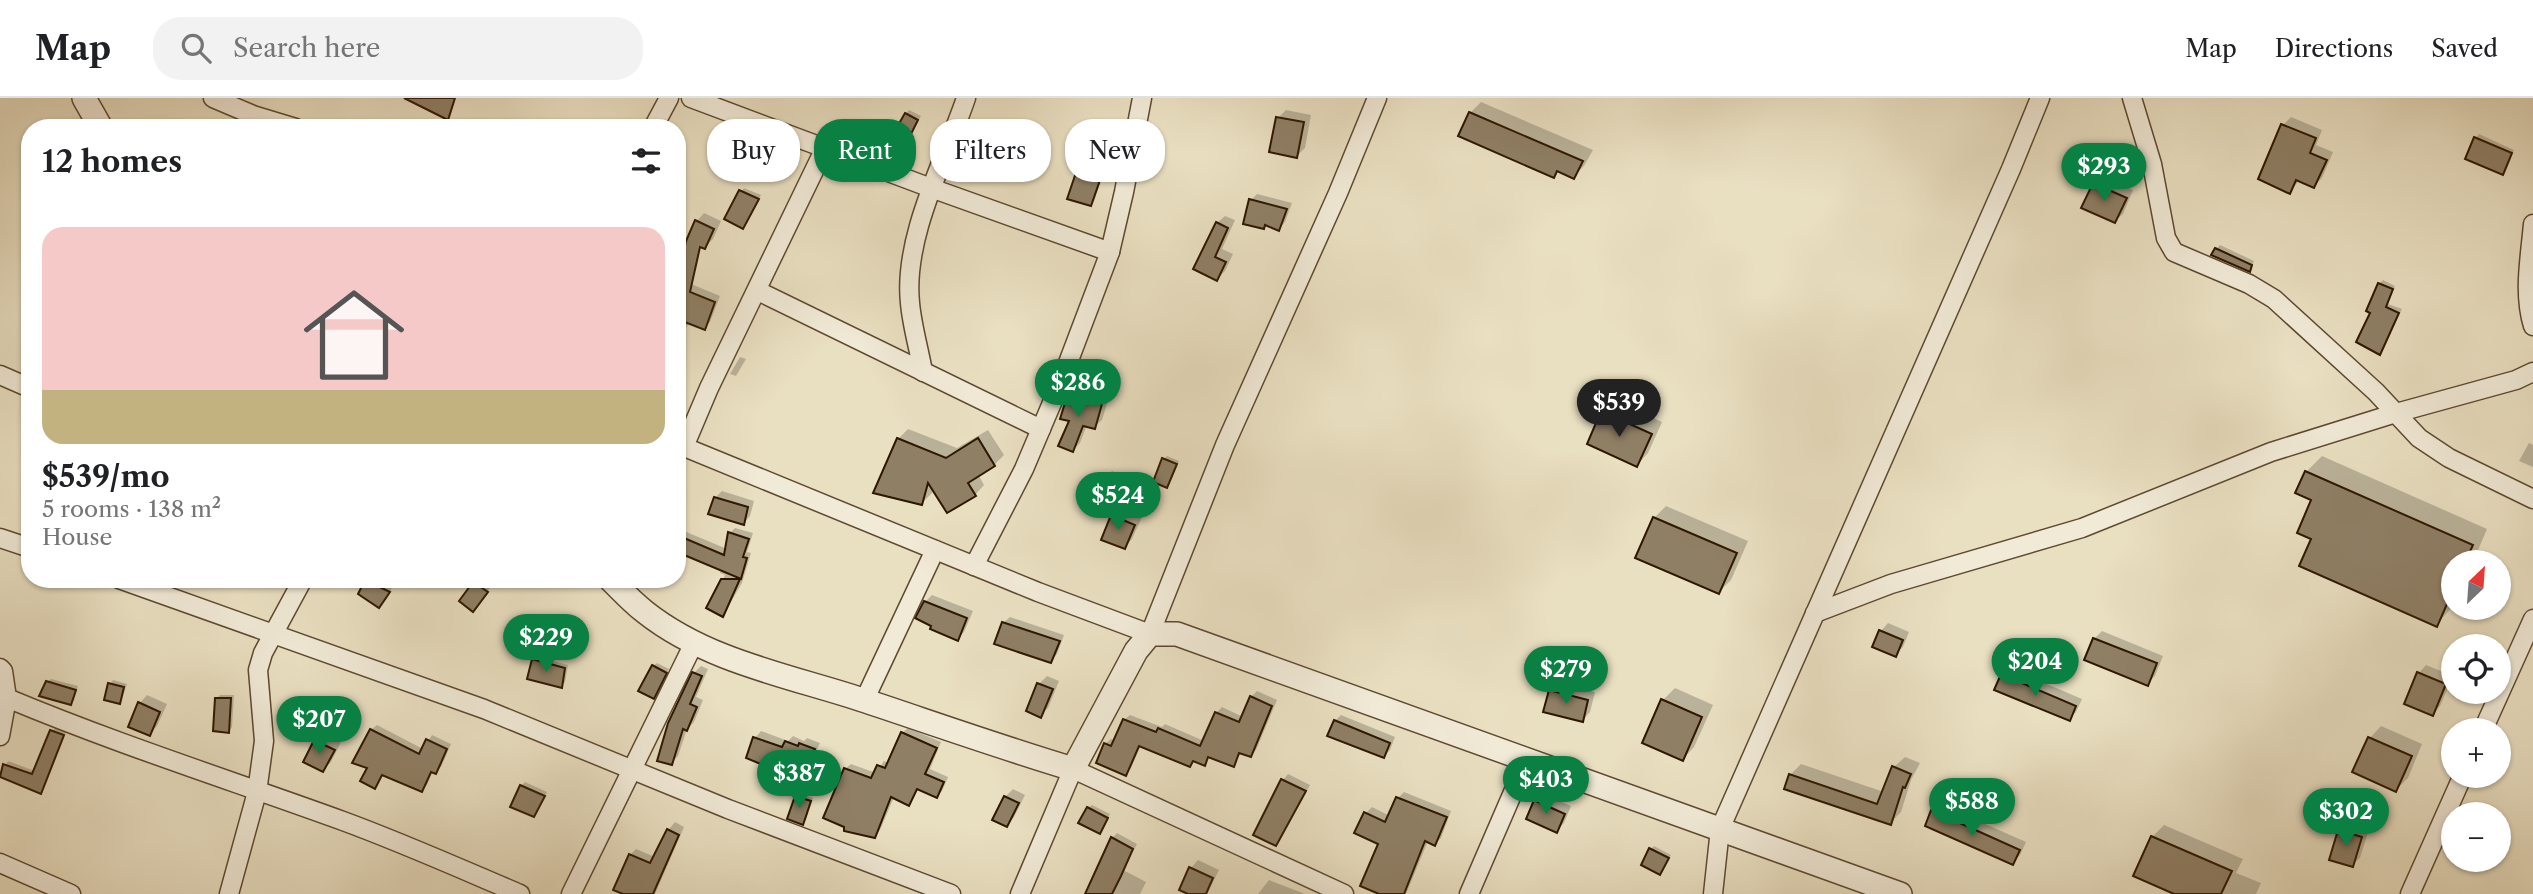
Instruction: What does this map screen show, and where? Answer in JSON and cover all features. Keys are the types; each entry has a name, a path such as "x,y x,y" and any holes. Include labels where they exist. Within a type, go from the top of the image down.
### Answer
{"street":[{"path":"85,98 96,119"},
{"path":"213,98 266,119"},
{"path":"658,119 669,98"},
{"path":"691,98 814,144"},
{"path":"923,372 909,303 910,263 931,188 966,98"},
{"path":"974,566 1024,469 1110,252 1142,98"},
{"path":"1020,894 1073,769 1136,652 1150,634 1225,445 1338,193 1377,98"},
{"path":"1713,894 1720,829 2040,98"},
{"path":"2132,98 2152,164 2166,238 2174,252 2249,284 2274,299 2396,413 2419,438 2449,458 2533,499"},
{"path":"686,436 814,171"},
{"path":"915,182 1110,252"},
{"path":"2533,224 2527,278 2529,312 2533,326"},
{"path":"758,291 1041,429"},
{"path":"1815,613 1891,584 2082,528 2271,452 2396,413 2516,380 2533,372"},
{"path":"0,375 21,384"},
{"path":"686,448 974,566 1150,634 1177,634 1900,894"},
{"path":"0,538 21,545"},
{"path":"864,701 935,550"},
{"path":"145,588 484,709 728,810 951,894"},
{"path":"229,894 257,792 264,741 258,670 263,653 298,588"},
{"path":"620,588 645,612 694,643 733,660 1073,769 1344,894"},
{"path":"2488,718 2533,619"},
{"path":"571,894 694,643"},
{"path":"0,668 3,671 7,698 0,736"},
{"path":"7,698 72,725 344,821 520,894"},
{"path":"1468,894 1527,760"},
{"path":"2410,894 2457,788"},
{"path":"0,863 71,894"}],"building":[{"path":"404,98 455,98 448,119"},
{"path":"1469,112 1583,161 1574,179 1557,171 1554,178 1458,136"},
{"path":"905,113 918,120 916,124 916,119 902,119"},
{"path":"1276,117 1304,122 1297,158 1269,152"},
{"path":"2281,124 2316,138 2310,153 2327,160 2314,188 2296,180 2290,194 2258,179"},
{"path":"2474,137 2512,153 2503,175 2465,159"},
{"path":"1073,182 1099,182 1091,206 1067,199"},
{"path":"2093,183 2127,198 2115,223 2081,208"},
{"path":"739,190 759,199 743,229 724,219"},
{"path":"1249,199 1287,209 1279,231 1265,225 1264,229 1243,224"},
{"path":"695,220 714,229 705,249 700,247 690,292 715,302 705,330 686,323 686,241"},
{"path":"1216,222 1228,228 1215,257 1226,262 1217,281 1193,269"},
{"path":"2215,248 2252,265 2250,272 2211,255"},
{"path":"2378,283 2393,289 2386,307 2399,313 2380,355 2356,342 2370,313 2366,311"},
{"path":"1068,393 1102,404 1095,429 1083,426 1073,452 1058,446 1069,421 1060,419"},
{"path":"1601,411 1652,434 1637,467 1587,444"},
{"path":"897,438 946,458 978,438 995,466 968,483 976,496 947,513 928,483 922,505 873,493"},
{"path":"1162,458 1177,464 1167,488 1153,482"},
{"path":"2305,471 2473,545 2471,550 2441,550 2441,618 2437,627 2299,566 2311,539 2297,533 2311,500 2295,493"},
{"path":"1102,477 1123,486 1112,512 1092,503"},
{"path":"714,497 748,507 744,525 708,514"},
{"path":"1111,515 1135,525 1125,549 1101,540"},
{"path":"1653,517 1737,553 1719,594 1635,558"},
{"path":"728,532 749,539 743,557 747,558 741,579 686,556 686,539 724,555"},
{"path":"721,579 740,579 723,617 706,608"},
{"path":"361,588 382,588 390,592 379,608 358,594"},
{"path":"469,588 482,588 488,592 473,612 459,601"},
{"path":"924,601 967,618 958,641 930,629 931,626 915,618"},
{"path":"1002,622 1060,641 1051,663 994,644"},
{"path":"1879,630 1903,640 1896,657 1872,647"},
{"path":"2093,638 2157,663 2148,686 2084,660"},
{"path":"532,659 565,668 562,688 527,679"},
{"path":"652,665 667,673 654,699 638,691"},
{"path":"692,672 702,676 690,704 697,707 687,731 683,729 672,765 657,761 668,723"},
{"path":"2417,672 2441,682 2441,696 2433,716 2404,704"},
{"path":"2001,674 2076,706 2070,721 1994,690"},
{"path":"46,681 76,690 71,705 39,696"},
{"path":"108,683 124,687 120,704 104,700"},
{"path":"1037,683 1053,689 1041,718 1026,711"},
{"path":"1549,690 1588,700 1583,722 1543,712"},
{"path":"1250,696 1272,706 1251,757 1239,753 1234,767 1208,757 1205,766 1193,761 1190,767 1139,746 1126,776 1096,763 1104,743 1111,746 1123,719 1156,732 1158,728 1200,746 1215,712 1239,722"},
{"path":"215,698 231,698 229,733 213,731"},
{"path":"1661,699 1702,717 1683,761 1642,743"},
{"path":"138,702 160,712 150,736 128,727"},
{"path":"1334,720 1390,743 1384,758 1327,736"},
{"path":"370,729 419,754 426,739 447,749 436,774 431,772 422,792 382,775 375,789 360,781 367,768 352,763"},
{"path":"50,730 64,735 41,794 0,777 3,764 32,774"},
{"path":"901,732 937,748 925,774 944,782 937,798 917,789 909,806 891,797 875,838 844,831 844,827 823,818 844,768 871,778 877,765 885,768"},
{"path":"753,737 782,747 785,741 815,749 800,780 746,758"},
{"path":"2368,737 2412,756 2396,792 2352,772"},
{"path":"314,740 335,750 323,772 303,762"},
{"path":"1892,766 1911,774 1905,788 1903,787 1891,825 1784,789 1789,774 1877,804"},
{"path":"1281,779 1306,791 1276,846 1253,835"},
{"path":"520,785 545,796 534,817 510,807"},
{"path":"795,796 811,801 803,825 787,819"},
{"path":"1004,796 1019,803 1007,827 992,820"},
{"path":"1396,797 1447,817 1435,846 1425,841 1404,894 1379,894 1360,886 1378,844 1354,833 1364,812 1385,822"},
{"path":"1534,800 1565,814 1557,833 1526,819"},
{"path":"1087,807 1108,818 1100,834 1078,823"},
{"path":"1931,810 2020,850 2013,865 1925,826"},
{"path":"667,829 679,835 653,894 623,894 613,890 629,854 650,863"},
{"path":"2338,830 2362,837 2353,867 2329,860"},
{"path":"2151,836 2232,871 2221,894 2174,894 2133,876"},
{"path":"1111,837 1133,849 1121,876 1112,894 1085,894"},
{"path":"1649,848 1669,858 1660,875 1641,865"},
{"path":"1189,867 1213,878 1206,894 1188,894 1179,890"}]}
